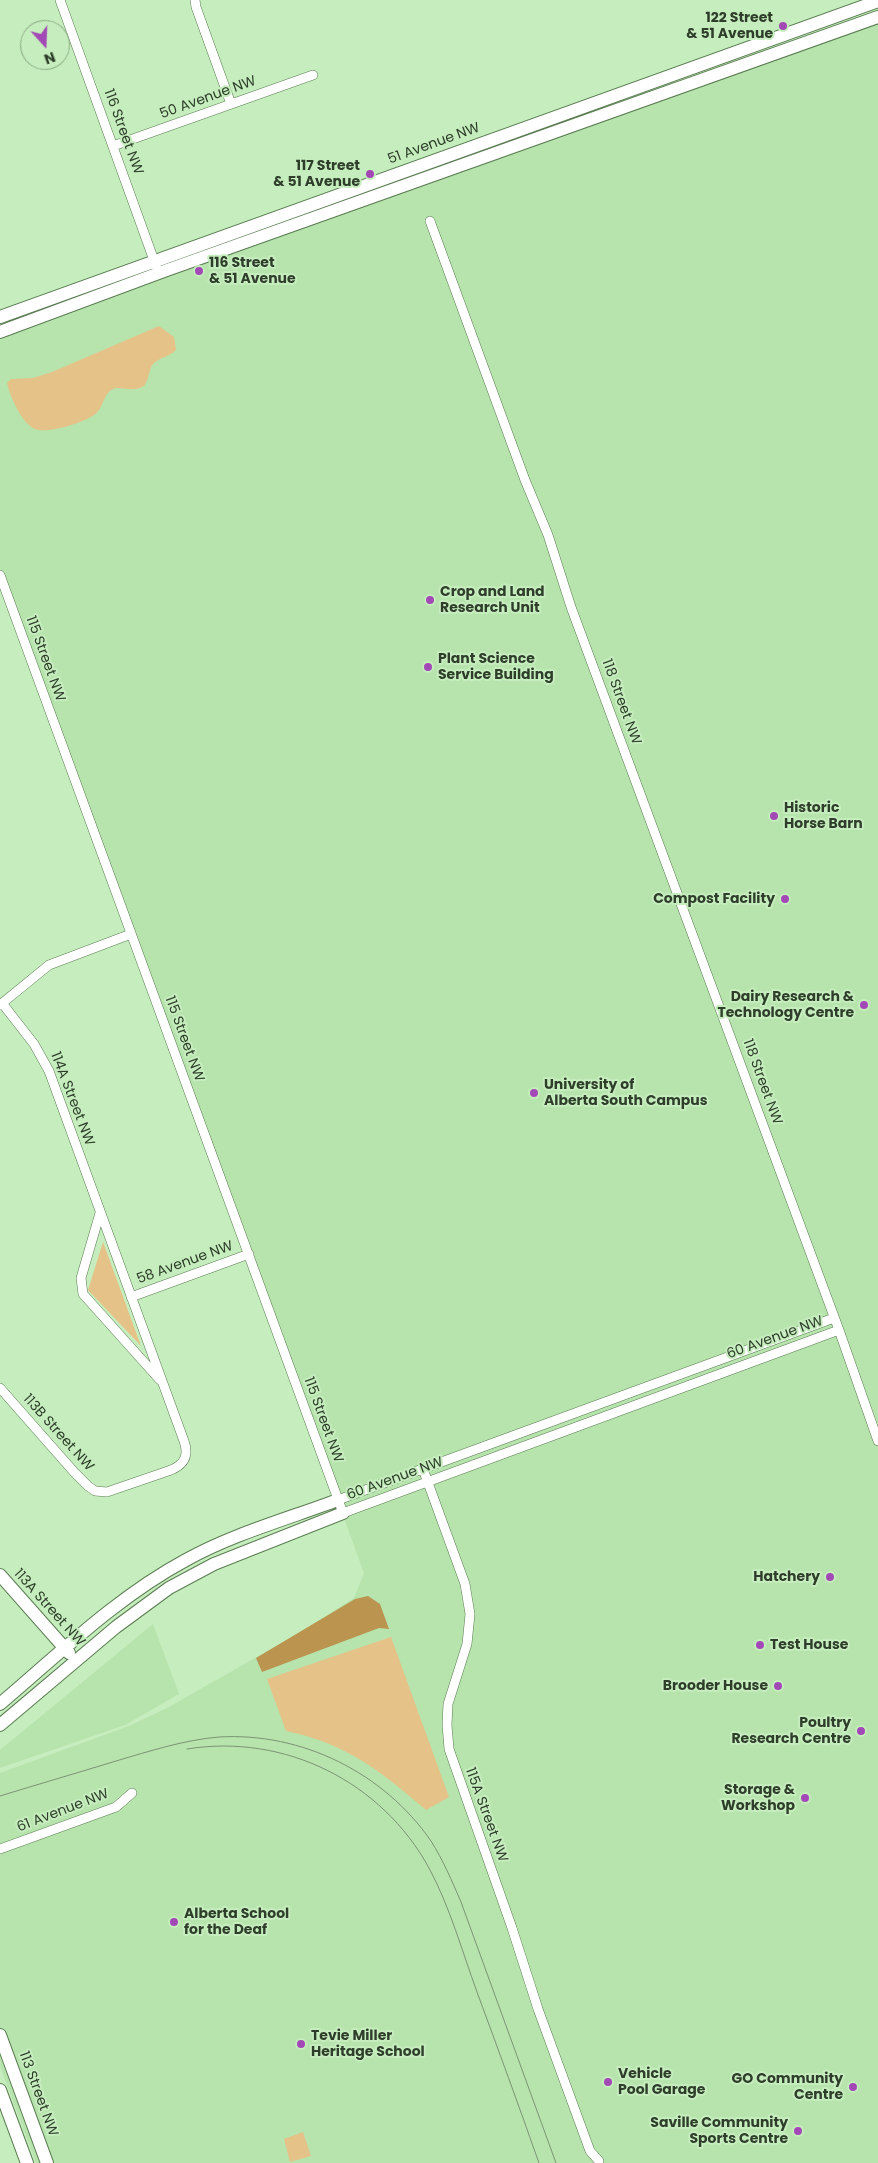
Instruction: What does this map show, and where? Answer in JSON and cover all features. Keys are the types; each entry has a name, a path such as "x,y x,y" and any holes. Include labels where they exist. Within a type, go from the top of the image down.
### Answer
{"main road":[{"path":"818,39 875,4"},
{"name":"51 Avenue NW","path":"0,317 154,260 875,4"},
{"path":"0,332 159,273 878,18"},
{"path":"853,26 878,26"},
{"name":"60 Avenue NW","path":"0,1704 132,1593 186,1559 223,1542 338,1500"},
{"name":"60 Avenue NW","path":"0,1725 144,1604 190,1576 250,1549 343,1513"},
{"name":"113A Street NW","path":"0,1575 76,1661"},
{"name":"113 Street NW","path":"0,2035 47,2163"},
{"path":"0,2090 27,2163"}],"street":[{"name":"116 Street NW","path":"60,0 159,273"},
{"path":"195,0 231,104"},
{"name":"50 Avenue NW","path":"113,146 313,75"},
{"name":"118 Street NW","path":"430,221 525,480 548,535 571,607 839,1330 878,1441"},
{"name":"115 Street NW","path":"0,575 343,1513"},
{"path":"1,1004 49,965 131,934"},
{"name":"114A Street NW","path":"1,1004 34,1044 49,1070 186,1448 186,1459 178,1467 115,1490 99,1492"},
{"name":"114A Street NW","path":"100,1213 81,1278 82,1294 164,1384"},
{"name":"58 Avenue NW","path":"131,1297 249,1254"},
{"name":"60 Avenue NW","path":"338,1500 834,1318"},
{"name":"60 Avenue NW","path":"343,1513 839,1330"},
{"name":"113B Street NW","path":"0,1388 88,1486 99,1492"},
{"name":"115A Street NW","path":"423,1469 465,1584 470,1614 467,1644 448,1704 449,1749 512,1928 553,2053 588,2148 599,2161"},
{"name":"61 Avenue NW","path":"0,1849 116,1807 132,1793"}],"shaded area":[{"name":"University of Alberta South Campus","path":"878,9 878,2163 36,2163 0,2066 0,1773 129,1726 169,1707 299,1633 354,1598 364,1573 0,575 0,325"},
{"path":"159,326 174,337 176,350 154,363 144,386 134,389 114,388 106,396 94,415 65,427 48,430 35,429 21,416 7,383 11,379 33,378 52,372"},
{"path":"103,1242 141,1346 88,1290"},
{"path":"368,1596 380,1604 389,1629 379,1628 262,1672 256,1658 355,1599"},
{"path":"153,1624 179,1694 125,1725 0,1768 0,1750"},
{"path":"391,1637 449,1797 426,1810 378,1771 345,1751 328,1743 286,1731 267,1679"},
{"path":"303,2132 311,2156 290,2162 284,2139"}],"tram line":[{"path":"0,1796 154,1750 180,1743 219,1737 250,1737 281,1742 310,1750 338,1762 365,1777 390,1795 412,1817 431,1841 443,1863 461,1902 556,2163"},
{"path":"187,1749 224,1746 260,1749 294,1757 327,1770 358,1788 385,1811 409,1838 429,1868 449,1914 539,2163"}],"place":[{"name":"122 Street & 51 Avenue","path":"783,26"},
{"name":"117 Street & 51 Avenue","path":"370,174"},
{"name":"116 Street & 51 Avenue","path":"199,271"},
{"name":"Crop and Land Research Unit","path":"430,600"},
{"name":"Plant Science Service Building","path":"428,667"},
{"name":"Historic Horse Barn","path":"774,816"},
{"name":"Compost Facility","path":"785,899"},
{"name":"Dairy Research & Technology Centre","path":"864,1005"},
{"name":"University of Alberta South Campus","path":"534,1093"},
{"name":"Hatchery","path":"830,1577"},
{"name":"Test House","path":"760,1645"},
{"name":"Brooder House","path":"778,1686"},
{"name":"Poultry Research Centre","path":"861,1731"},
{"name":"Storage & Workshop","path":"805,1798"},
{"name":"Alberta School for the Deaf","path":"174,1922"},
{"name":"Tevie Miller Heritage School","path":"301,2044"},
{"name":"Vehicle Pool Garage","path":"608,2082"},
{"name":"GO Community Centre","path":"853,2087"},
{"name":"Saville Community Sports Centre","path":"798,2131"}]}
